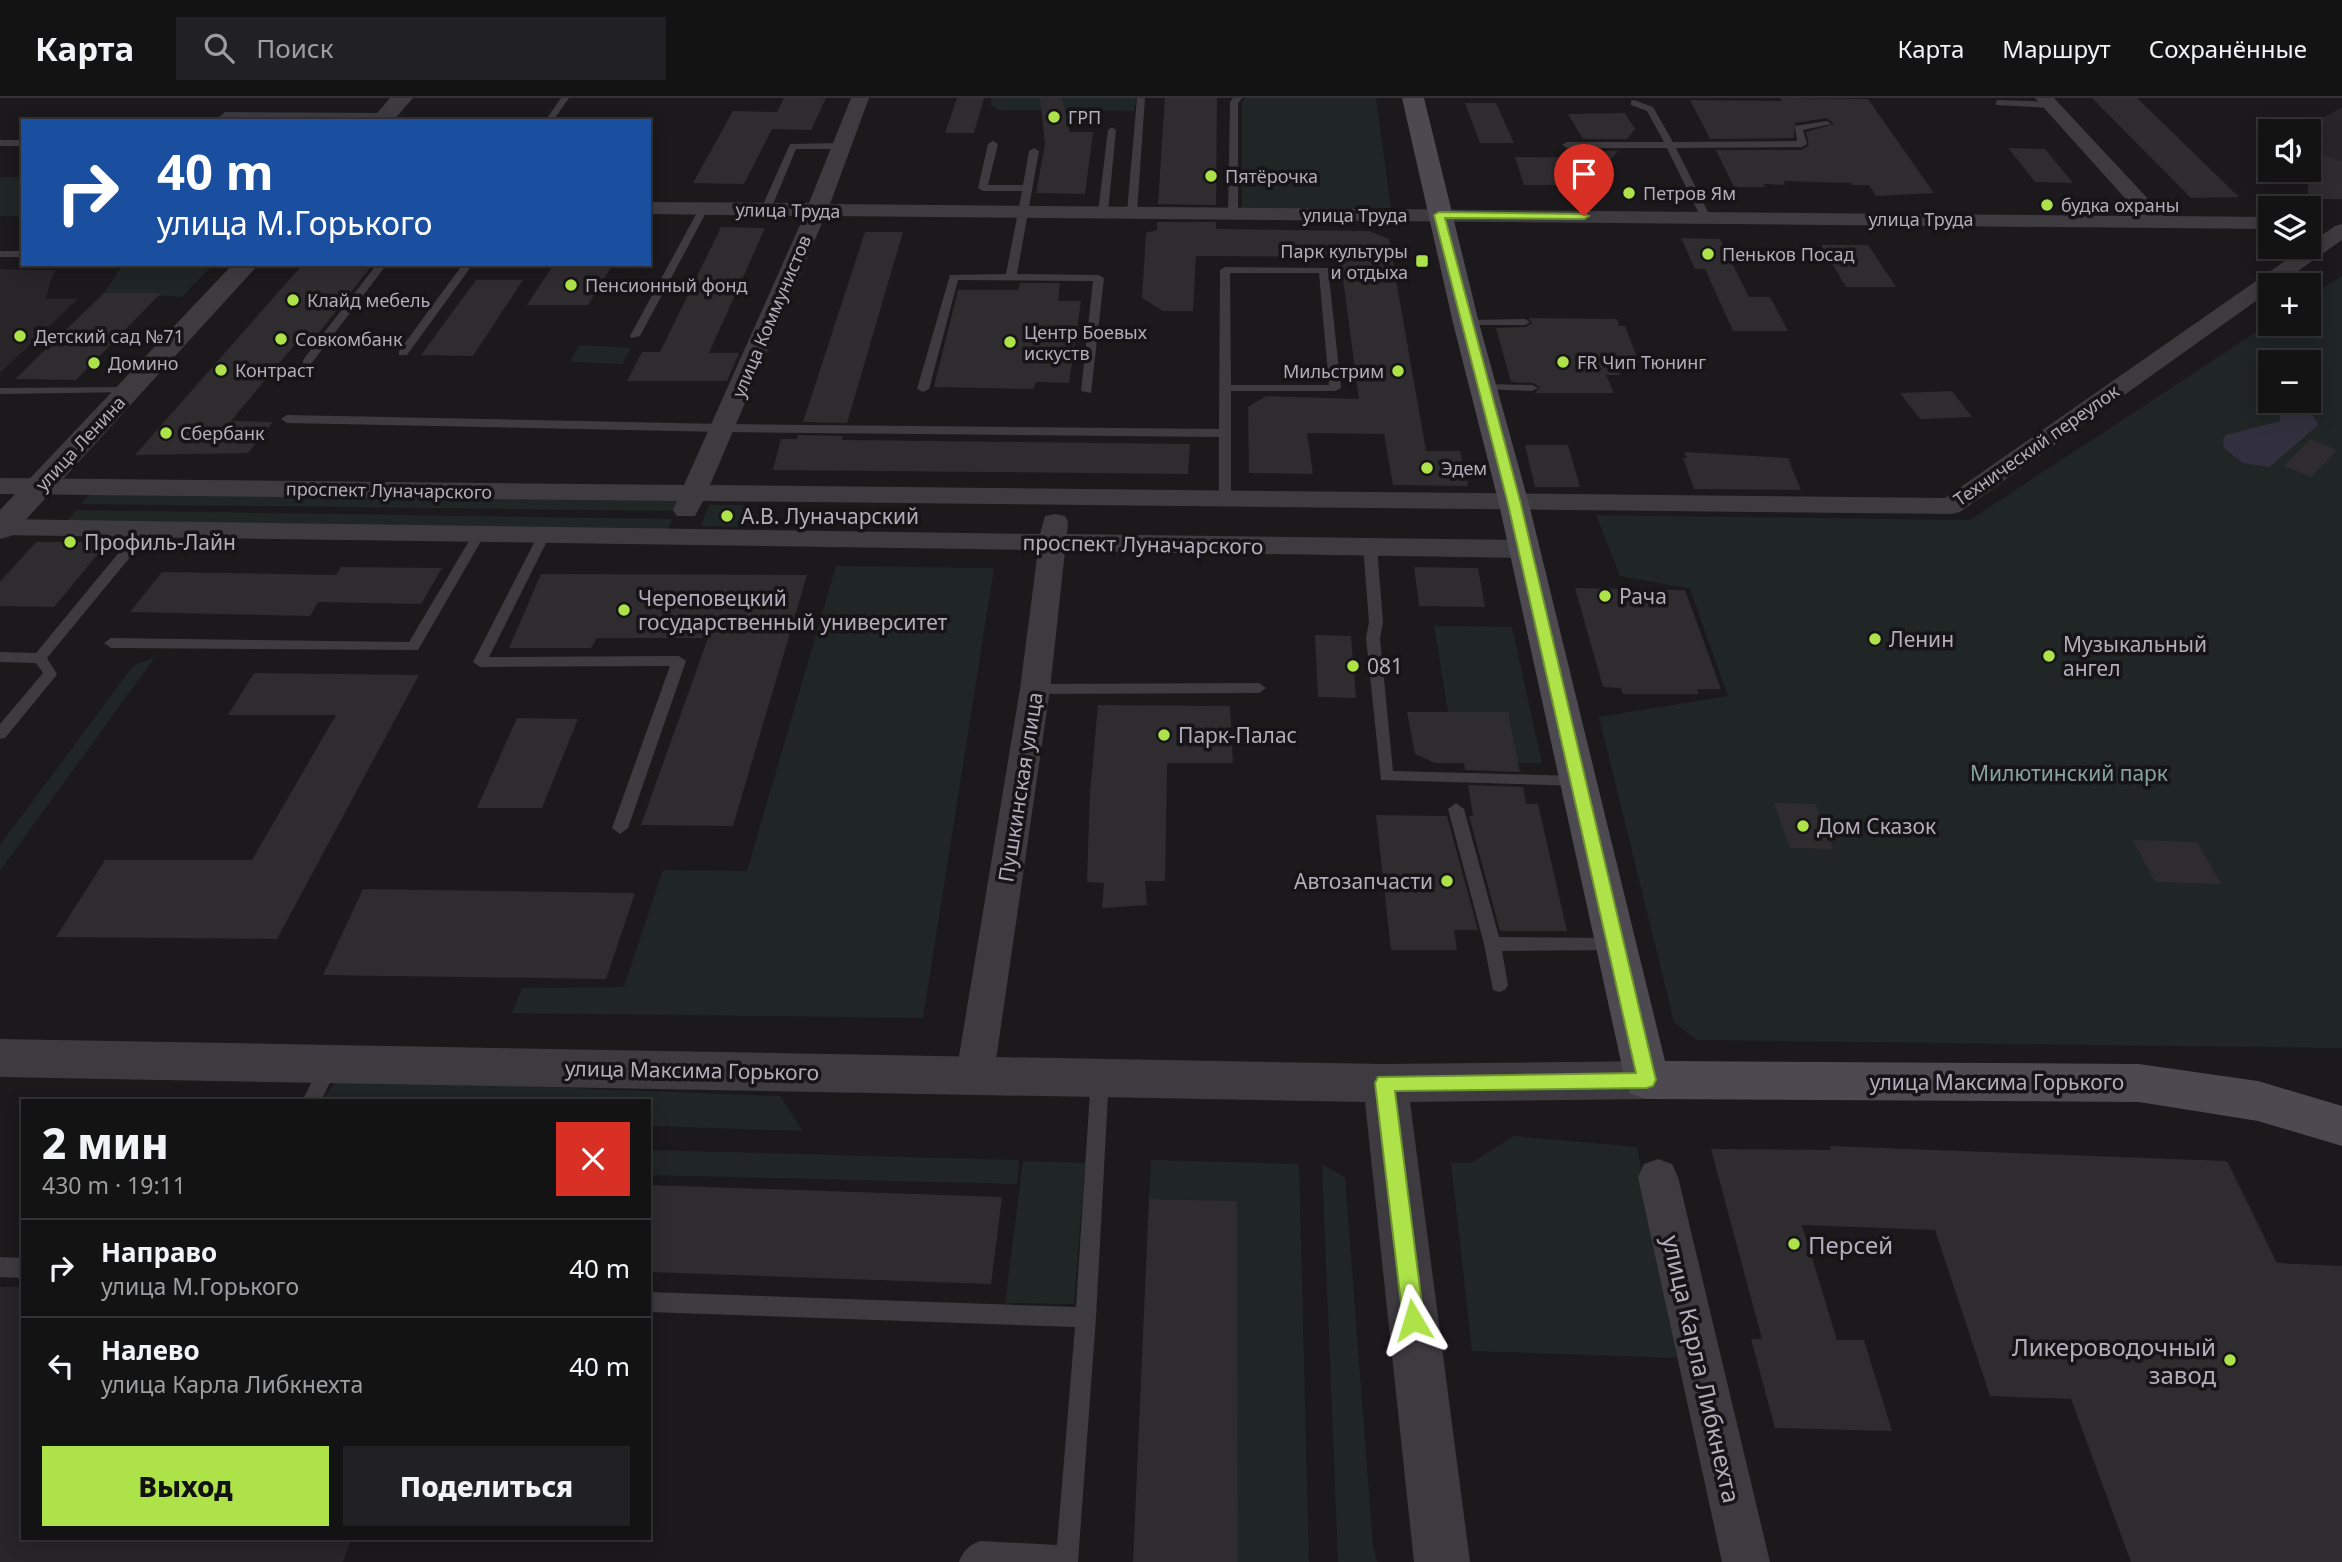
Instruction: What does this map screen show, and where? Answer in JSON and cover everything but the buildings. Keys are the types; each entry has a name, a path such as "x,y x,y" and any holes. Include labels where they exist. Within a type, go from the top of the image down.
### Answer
{"main road":[{"path":"1413,98 1439,215 1525,549 1647,1080"},
{"name":"улица Максима Горького","path":"1647,1080 2139,1083 2258,1101 2342,1126"}],"street":[{"path":"383,118 402,98"},
{"name":"улица Коммунистов","path":"675,539 817,210 860,98"},
{"path":"2047,102 2157,221"},
{"name":"улица Труда","path":"651,208 2258,223"},
{"name":"Технический переулок","path":"1514,504 1951,506 2334,226"},
{"name":"улица Ленина","path":"1,528 245,266"},
{"name":"проспект Луначарского","path":"0,486 1514,504"},
{"path":"761,540 778,494"},
{"name":"Пушкинская улица","path":"975,1074 1035,688 1057,498"},
{"name":"проспект Луначарского","path":"1,528 1525,549"},
{"name":"улица Максима Горького","path":"0,1058 321,1082 975,1074 1385,1083 1647,1080"},
{"path":"1385,1083 1442,1562"},
{"name":"улица Карла Либкнехта","path":"1658,1177 1746,1562"}],"lane":[{"path":"550,119 565,98"},
{"path":"1132,212 1141,98"},
{"path":"1233,214 1234,102 1238,98"},
{"path":"1999,103 2047,102"},
{"path":"1634,103 1650,109 1706,218"},
{"path":"220,119 225,115 383,118"},
{"path":"1567,145 1802,144 1798,128 1826,124"},
{"path":"1103,212 1112,130"},
{"path":"0,143 21,143"},
{"path":"993,144 983,188 1028,188"},
{"path":"766,209 793,146 841,146"},
{"path":"1011,277 1034,151"},
{"path":"635,336 703,209"},
{"path":"0,254 21,254"},
{"path":"307,362 380,266"},
{"path":"403,353 467,266"},
{"path":"1225,388 1335,388 1324,270 1225,270 1225,388 1225,500"},
{"path":"923,389 954,277 1099,278 1087,391"},
{"path":"1466,323 1525,322"},
{"path":"1483,387 1532,388"},
{"path":"0,391 129,390"},
{"path":"287,419 722,428 1225,433"},
{"path":"40,658 145,530"},
{"path":"111,643 413,647 478,536"},
{"path":"543,537 480,662 679,661 620,828"},
{"path":"1370,547 1376,622 1373,638 1387,776 1578,782"},
{"path":"0,657 40,658"},
{"path":"0,734 50,674 40,658"},
{"path":"1035,688 1259,688"},
{"path":"1456,809 1492,944 1499,985"},
{"path":"1492,944 1617,945"},
{"path":"970,1562 980,1552 1067,1559 1086,1317 1100,1076"},
{"path":"0,1268 21,1268"},
{"path":"651,1302 1086,1317"}],"shaded area":[{"path":"2342,107 2342,185 2321,178 2321,119"},
{"name":"Детский сад №71","path":"0,269 55,270 45,299 78,299 0,373"},
{"path":"2279,413 2312,413 2318,425 2269,467 2243,463 2224,448 2223,440 2226,435 2280,421"},
{"path":"0,1287 21,1287 21,1540 351,1540 343,1562 0,1562"}],"green space":[{"path":"991,98 1136,98 1134,111 998,110 991,105"},
{"path":"1246,98 1376,98 1391,208 1242,209 1242,102"},
{"path":"0,177 21,177 21,217 0,216"},
{"path":"122,266 212,266 182,297 104,293"},
{"name":"Милютинский парк","path":"2342,276 2342,1048 1696,1040 1674,1022 1599,717 1728,696 1690,589 1620,576 1596,515 1970,520 2258,331 2258,336 2321,336 2321,290"},
{"path":"579,345 631,348 622,364 570,362"},
{"path":"91,493 681,500 677,511 81,504"},
{"path":"709,505 752,505 744,527 701,526"},
{"path":"77,510 673,519 666,533 66,521"},
{"path":"836,566 994,568 923,1018 512,1013 522,988 624,987 663,870 747,871"},
{"path":"1434,626 1512,627 1542,763 1518,763 1507,712 1448,712"},
{"path":"155,657 0,871 0,845 133,666"},
{"path":"337,1079 780,1096 803,1131 651,1126 651,1099 323,1099"},
{"path":"1514,1136 1637,1147 1677,1358 1472,1351 1451,1163 1471,1163"},
{"path":"651,1150 1019,1160 1017,1184 651,1175"},
{"path":"1151,1160 1299,1164 1309,1562 1238,1562 1237,1201 1149,1199"},
{"path":"1023,1161 1085,1163 1074,1304 1005,1303"},
{"path":"1322,1164 1345,1177 1373,1546 1377,1562 1338,1562"}],"place":[{"name":"ГРП","path":"1054,117"},
{"name":"Пятёрочка","path":"1211,176"},
{"name":"Петров Ям","path":"1629,193"},
{"name":"будка охраны","path":"2047,205"},
{"name":"Пеньков Посад","path":"1708,254"},
{"name":"Парк культуры и отдыха","path":"1422,261"},
{"name":"Пенсионный фонд","path":"571,285"},
{"name":"Клайд мебель","path":"293,300"},
{"name":"Детский сад №71","path":"20,336"},
{"name":"Совкомбанк","path":"281,339"},
{"name":"Центр Боевых искуств","path":"1010,342"},
{"name":"FR Чип Тюнинг","path":"1563,362"},
{"name":"Домино","path":"94,363"},
{"name":"Контраст","path":"221,370"},
{"name":"Мильстрим","path":"1398,371"},
{"name":"Сбербанк","path":"166,433"},
{"name":"Эдем","path":"1427,468"},
{"name":"А.В. Луначарский","path":"727,516"},
{"name":"Профиль-Лайн","path":"70,542"},
{"name":"Рача","path":"1605,596"},
{"name":"Череповецкий государственный университет","path":"624,610"},
{"name":"Ленин","path":"1875,639"},
{"name":"Музыкальный ангел","path":"2049,656"},
{"name":"081","path":"1353,666"},
{"name":"Парк-Палас","path":"1164,735"},
{"name":"Дом Сказок","path":"1803,826"},
{"name":"Автозапчасти","path":"1447,881"},
{"name":"Персей","path":"1794,1244"},
{"name":"Ликероводочный завод","path":"2230,1360"}],"route":[{"path":"1413,1320 1385,1083 1647,1080 1514,504 1439,215 1584,216"}]}
